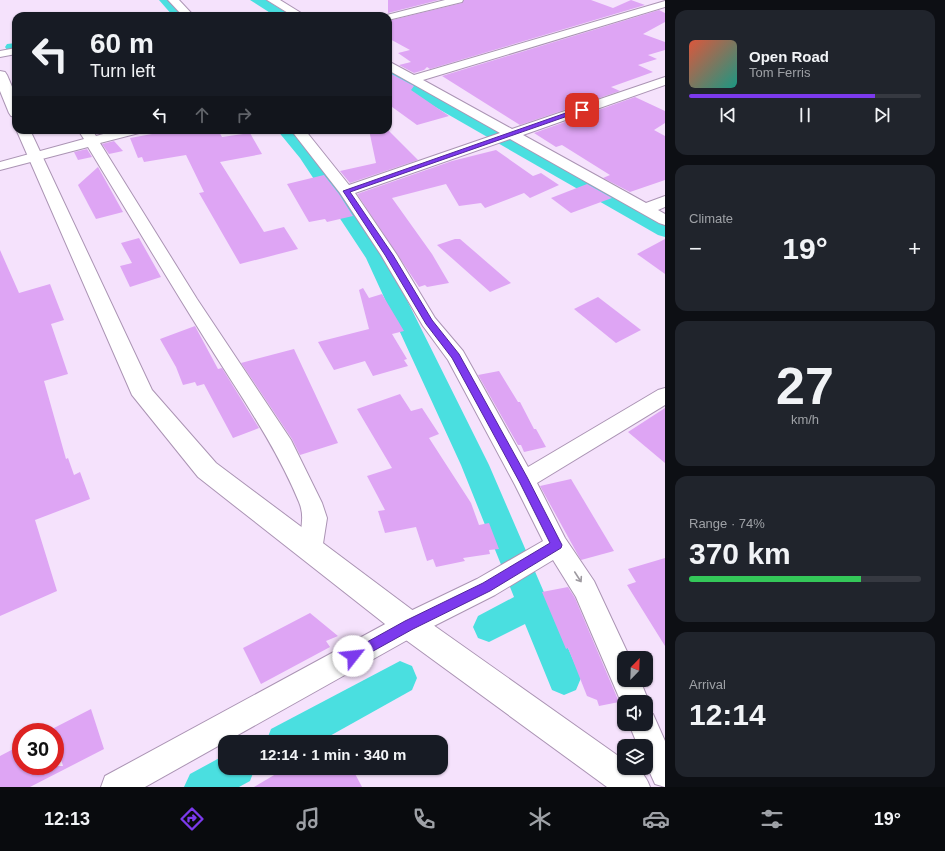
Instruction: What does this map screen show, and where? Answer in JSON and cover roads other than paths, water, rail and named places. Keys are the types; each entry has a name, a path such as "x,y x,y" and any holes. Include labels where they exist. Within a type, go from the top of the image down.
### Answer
{"street":[{"path":"173,0 185,12"},
{"path":"272,0 294,12"},
{"path":"392,16 458,0"},
{"path":"412,79 665,4"},
{"path":"0,54 12,52"},
{"path":"392,67 504,136 665,220"},
{"path":"0,75 12,104"},
{"path":"346,191 665,81"},
{"path":"25,134 143,395 207,470 409,625 634,787"},
{"path":"0,166 35,157 88,136 103,134"},
{"path":"301,134 346,191 389,255 429,322 456,356 524,480 557,545 585,589 617,659"},
{"path":"88,136 191,303 283,446 311,504 315,518 310,550"},
{"path":"646,209 665,201"},
{"path":"524,480 665,395"},
{"path":"116,787 409,625 486,587 557,545"},
{"path":"646,731 665,774"}],"waterway":[{"path":"165,0 176,12"},
{"path":"256,0 278,12"},
{"path":"392,76 665,231"},
{"path":"289,134 307,155 376,258 475,465 532,603"},
{"path":"489,627 532,603"},
{"path":"532,603 564,678"},
{"path":"297,735 400,678"},
{"path":"203,787 224,775"}]}
